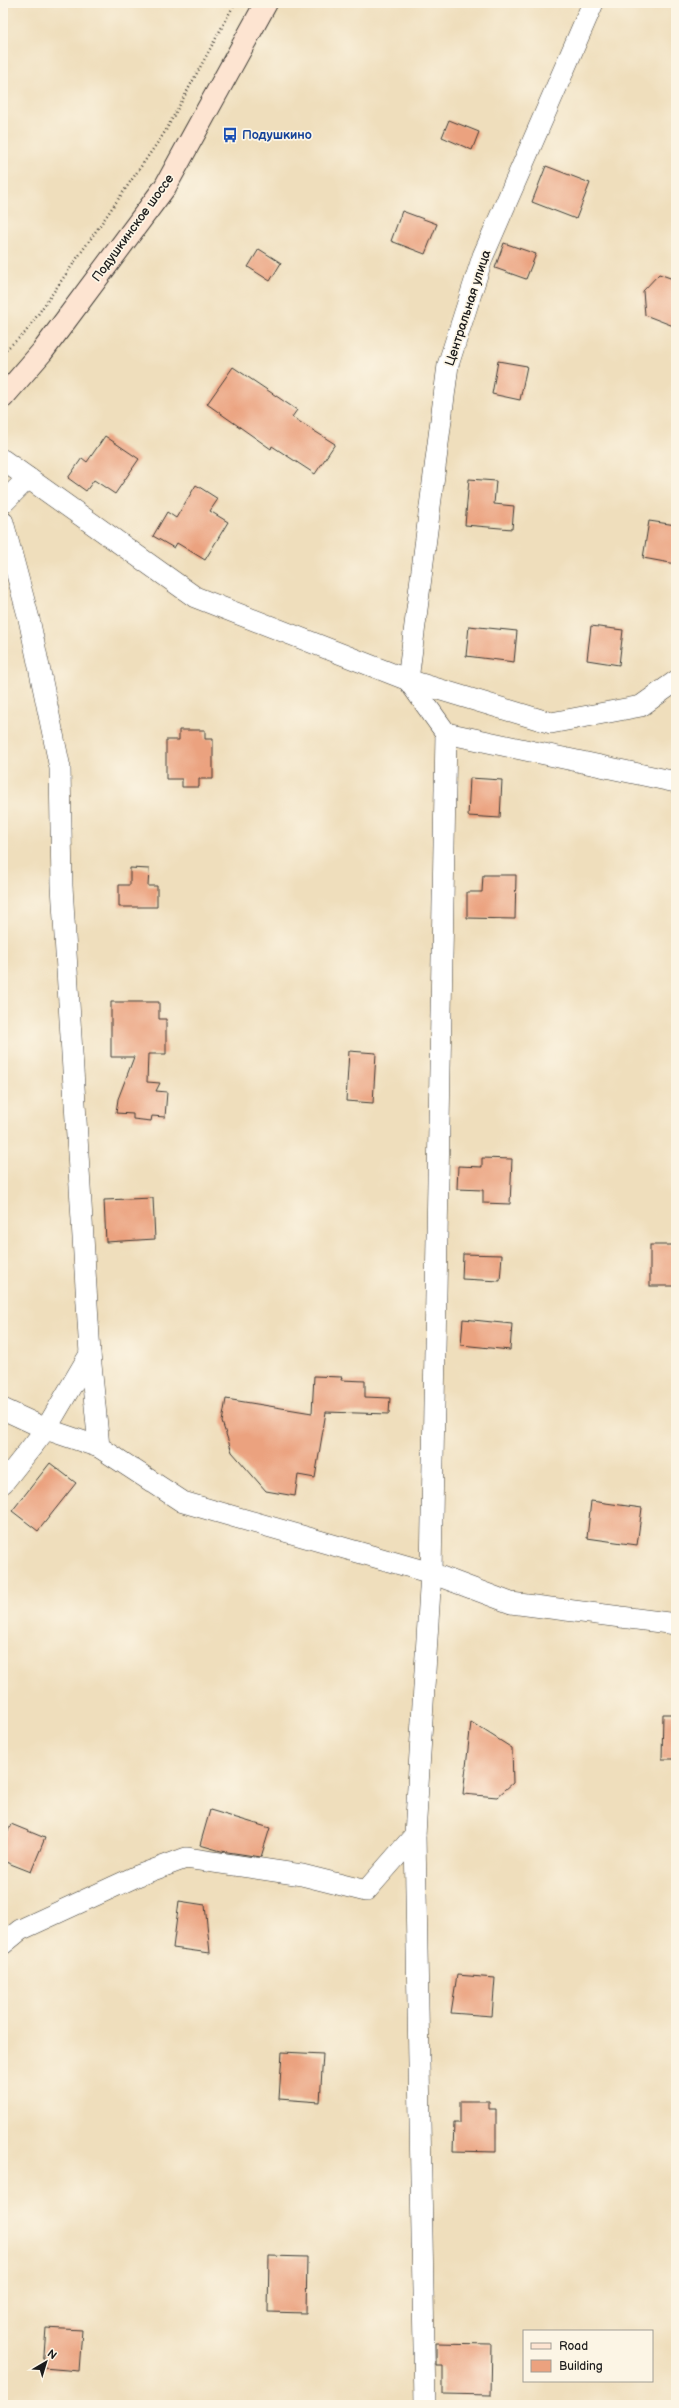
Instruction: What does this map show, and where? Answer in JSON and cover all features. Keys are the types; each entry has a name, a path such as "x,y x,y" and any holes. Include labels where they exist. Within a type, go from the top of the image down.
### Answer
{"main road":[{"name":"Подушкинское шоссе","path":"3,397 42,352 165,187 266,3"}],"street":[{"name":"Центральная улица","path":"408,680 448,365 483,256 593,3"},
{"path":"3,460 195,597 408,680 551,723 641,706 676,681"},
{"path":"3,503 28,478"},
{"path":"3,522 29,619 60,768 62,886 90,1354 99,1447"},
{"path":"408,680 446,733 431,1573 415,1834 425,2405"},
{"path":"446,733 676,782"},
{"path":"3,1483 46,1429 90,1354"},
{"path":"3,1409 46,1429 99,1447 184,1502 431,1573 511,1602 676,1624"},
{"path":"3,1944 20,1930 137,1876 186,1858 302,1875 366,1891 415,1834"}],"path":[{"path":"3,352 25,333 165,132 235,3"}],"building":[{"path":"449,120 479,132 472,150 442,137"},
{"path":"546,166 590,183 576,219 532,202"},
{"path":"402,211 437,224 425,254 391,241"},
{"path":"504,243 536,254 526,279 495,268"},
{"path":"259,249 281,263 270,281 248,267"},
{"path":"659,274 676,280 676,327 645,315 643,291"},
{"path":"498,361 527,366 520,400 492,394"},
{"path":"233,367 297,410 292,417 335,444 315,474 272,446 271,449 207,404"},
{"path":"105,436 139,459 115,494 94,480 86,491 68,478 82,458 87,462"},
{"path":"469,479 496,481 494,504 514,506 512,529 465,525"},
{"path":"196,485 218,499 210,511 228,522 205,560 177,543 174,548 153,536 167,512 176,518"},
{"path":"649,521 676,525 676,564 643,558"},
{"path":"469,626 517,631 514,662 466,656"},
{"path":"591,626 623,630 619,665 587,660"},
{"path":"179,730 205,730 205,739 213,739 213,779 199,779 199,787 182,787 182,779 166,779 166,740 179,740"},
{"path":"470,778 502,780 500,818 468,816"},
{"path":"130,868 149,869 148,886 157,886 157,907 119,907 119,885 130,885"},
{"path":"483,875 516,875 515,919 467,918 467,892 482,892"},
{"path":"111,1002 159,1002 159,1019 166,1019 166,1054 148,1054 147,1082 160,1083 156,1091 167,1092 165,1117 152,1116 151,1121 133,1119 133,1114 116,1113 118,1099 134,1057 111,1057"},
{"path":"349,1051 376,1053 373,1103 346,1101"},
{"path":"482,1158 512,1159 510,1204 483,1203 483,1190 457,1189 458,1166 482,1167"},
{"path":"153,1198 155,1239 106,1242 104,1200"},
{"path":"650,1245 676,1245 676,1286 650,1286"},
{"path":"463,1254 502,1255 500,1281 462,1279"},
{"path":"463,1319 512,1324 510,1350 461,1345"},
{"path":"314,1376 342,1377 341,1380 365,1381 365,1397 390,1398 389,1414 326,1412 315,1478 298,1475 295,1496 266,1491 232,1452 222,1422 226,1399 312,1413"},
{"path":"50,1463 76,1483 38,1531 12,1511"},
{"path":"591,1501 642,1508 637,1545 587,1538"},
{"path":"663,1714 676,1714 676,1759 662,1759"},
{"path":"471,1722 512,1748 513,1783 497,1797 463,1794"},
{"path":"210,1810 270,1828 261,1857 221,1851 200,1845"},
{"path":"11,1824 45,1838 31,1872 3,1861 3,1844"},
{"path":"179,1901 205,1905 210,1953 173,1948"},
{"path":"457,1975 495,1978 492,2016 451,2013"},
{"path":"282,2052 323,2054 320,2102 279,2099"},
{"path":"460,2101 489,2101 489,2109 496,2109 496,2152 453,2151 454,2123 460,2123"},
{"path":"269,2256 307,2257 306,2313 268,2312"},
{"path":"46,2328 82,2330 79,2371 43,2368"},
{"path":"436,2343 492,2344 491,2395 443,2394 443,2366 436,2366"}],"place":[{"name":"Подушкино","path":"230,135"}]}
